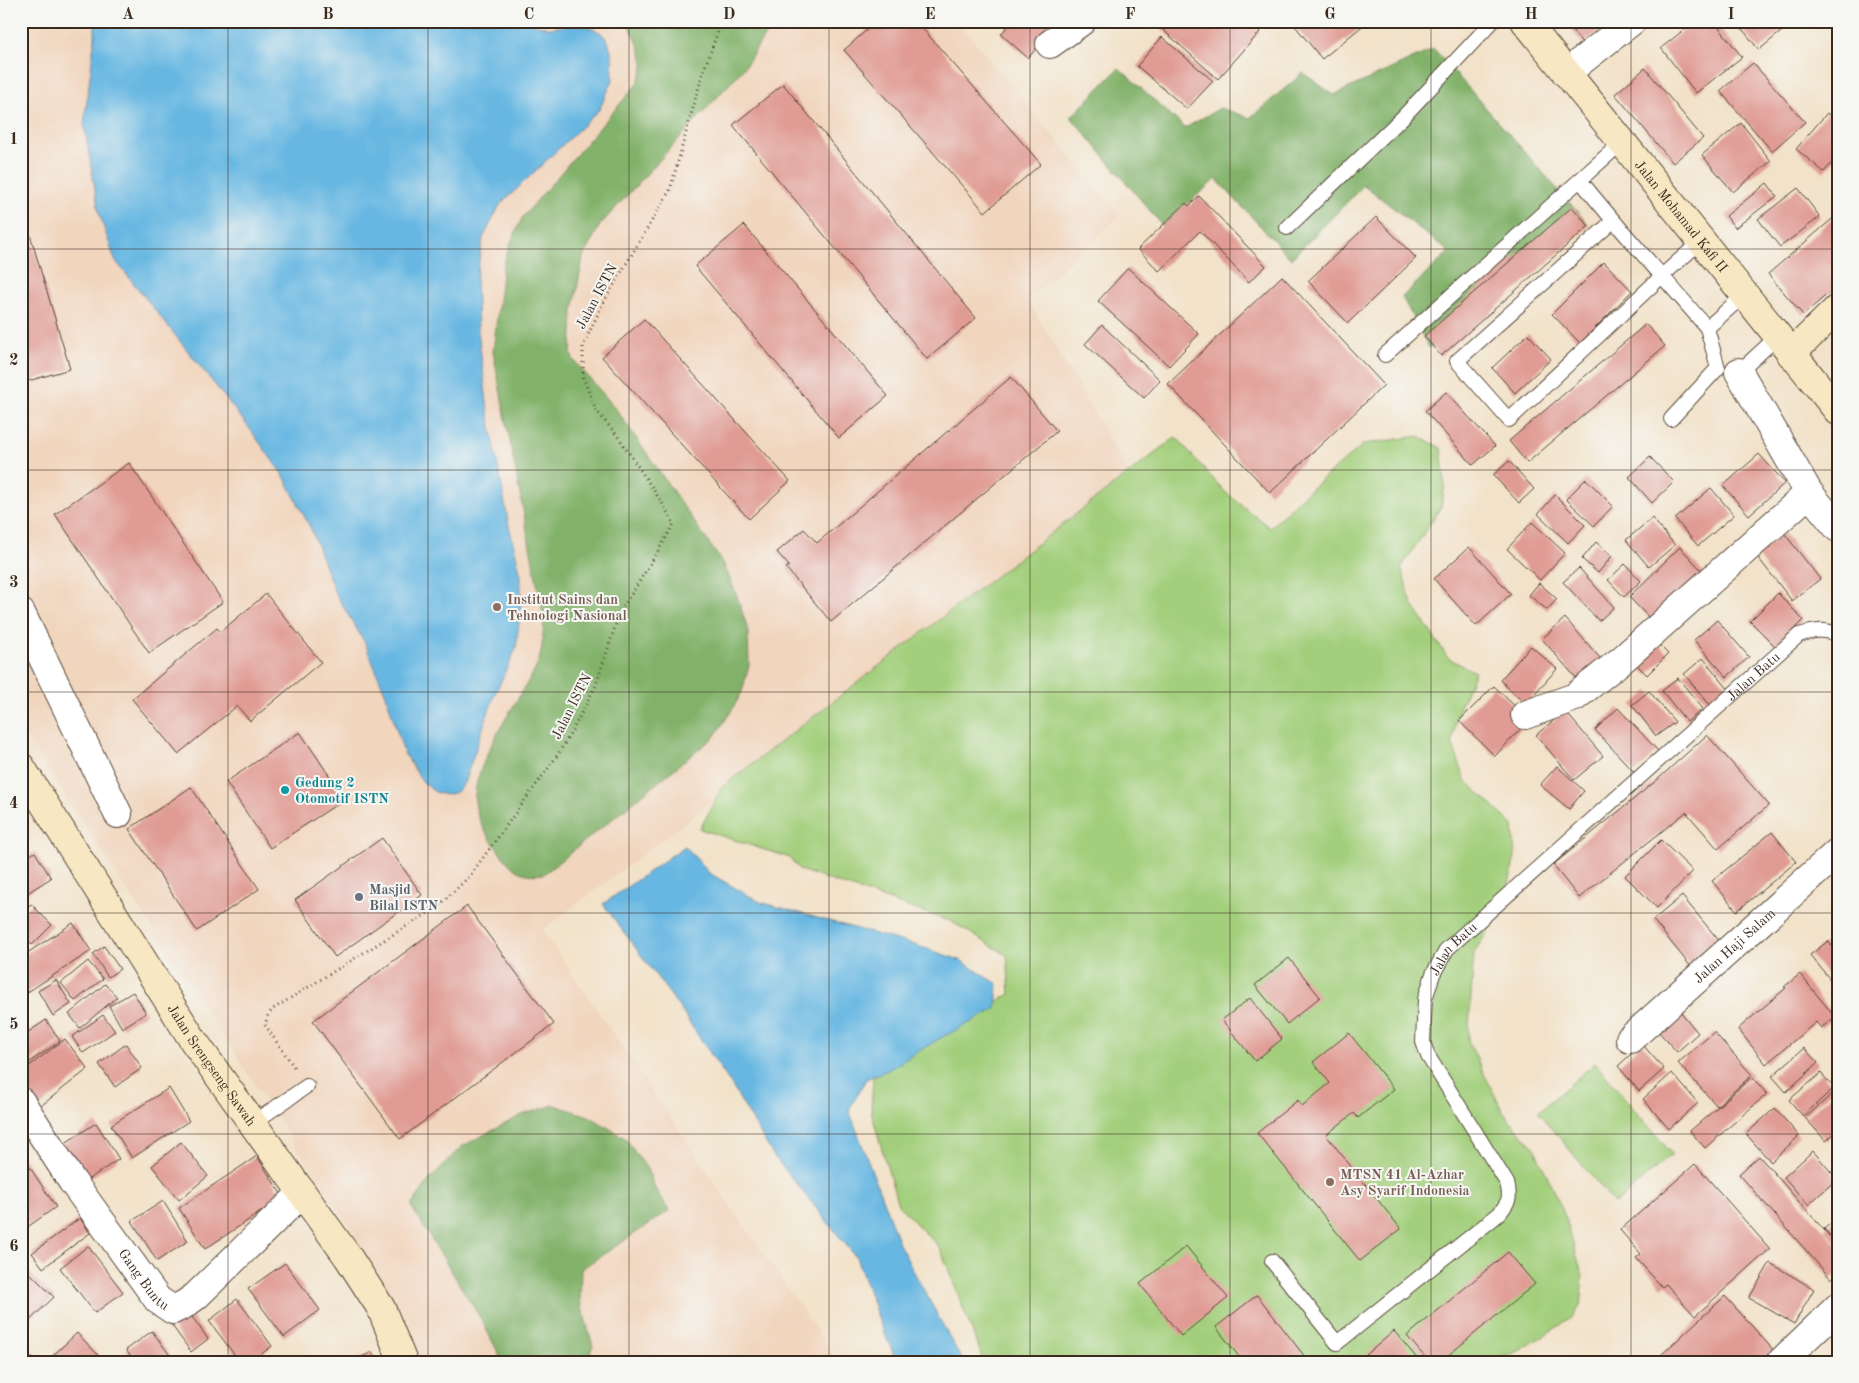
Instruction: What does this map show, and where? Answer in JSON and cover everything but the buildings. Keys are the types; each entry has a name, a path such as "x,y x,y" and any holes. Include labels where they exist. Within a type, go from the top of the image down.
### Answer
{"street":[{"path":"1050,44 1082,21"},
{"name":"Jalan Mohamad Kafi II","path":"1524,21 1566,73 1615,148 1779,345 1838,411"},
{"path":"1566,73 1632,21"},
{"path":"1779,345 1838,308"},
{"path":"1728,370 1809,493 1838,528"},
{"path":"1525,715 1575,697 1624,658 1809,493"},
{"path":"21,612 118,814"},
{"name":"Jalan Srengseng Sawah","path":"21,767 193,1040 348,1257 381,1308 404,1362"},
{"name":"Jalan Haji Salam","path":"1630,1039 1838,852"},
{"name":"Gang Buntu","path":"21,1102 78,1189 158,1300 172,1310 196,1296 302,1193"},
{"path":"1781,1362 1838,1307"}],"lane":[{"path":"1286,228 1403,117 1490,25"},
{"path":"1385,355 1615,148"},
{"path":"1584,176 1613,221 1667,271 1710,324 1728,370"},
{"path":"1613,221 1457,362 1509,420 1696,246"},
{"path":"1710,324 1740,298"},
{"path":"1671,419 1728,370 1779,345"},
{"name":"Jalan Batu","path":"1272,1261 1337,1344 1499,1214 1508,1203 1510,1195 1507,1183 1428,1056 1422,1042 1426,999 1433,974 1447,949 1799,635 1816,630 1828,631 1838,635"},
{"path":"252,1123 307,1086"}],"path":[{"name":"Jalan ISTN","path":"307,1086 265,1025 268,1014 273,1009 436,908 469,877 557,756 572,731 596,685 620,612 674,524 619,438 596,410 583,377 583,346 603,302 670,190 702,72 722,21"}],"shaded area":[{"name":"Institut Sains dan Tehnologi Nasional","path":"21,21 957,21 1120,216 1028,300 1135,484 542,930 838,1362 415,1362 355,1236 21,729"}],"green space":[{"path":"624,21 774,21 744,68 600,225 583,257 573,311 571,354 573,359 616,409 724,565 748,630 749,665 742,692 714,737 544,874 535,875 522,873 512,867 498,850 480,822 475,802 479,774 485,758 537,665 542,647 544,620 493,352 503,265 522,218 637,84 643,63 635,36"},
{"path":"1434,49 1589,225 1429,348 1402,297 1449,252 1364,185 1291,259 1216,179 1162,225 1071,117 1119,68 1185,128 1220,108 1250,118 1303,73 1334,95"},
{"path":"1419,436 1441,448 1445,485 1441,507 1401,568 1412,604 1448,658 1475,672 1457,714 1452,742 1465,780 1513,825 1515,856 1505,903 1474,953 1468,1041 1503,1112 1535,1149 1565,1216 1583,1277 1580,1306 1573,1317 1521,1350 1492,1362 984,1362 940,1248 898,1205 871,1111 873,1077 946,1030 1010,994 1007,955 952,922 800,870 790,858 700,829 722,787 1176,437 1224,491 1270,528 1299,499 1364,444"},
{"path":"1595,1063 1672,1154 1615,1204 1538,1112"},
{"path":"554,1105 589,1116 625,1138 647,1169 656,1190 669,1211 581,1269 580,1300 593,1346 589,1362 503,1362 482,1321 411,1206 430,1179 461,1147 522,1115"}],"water":[{"path":"95,21 524,21 549,28 571,25 586,26 600,32 608,41 612,54 613,80 599,110 500,205 483,238 476,278 478,331 488,410 508,521 521,576 521,604 516,649 494,696 464,783 457,792 445,795 435,792 422,781 404,753 386,695 364,641 335,593 311,529 285,478 247,425 115,260 99,213 84,124 95,36"},
{"path":"685,846 709,873 760,902 915,945 960,960 998,984 996,1009 939,1039 888,1070 866,1079 849,1110 900,1246 963,1362 897,1362 880,1323 856,1257 773,1155 729,1081 672,997 603,904"}],"place":[{"name":"Institut Sains dan Tehnologi Nasional","path":"497,607"},
{"name":"Gedung 2 Otomotif ISTN","path":"285,790"},
{"name":"Masjid Bilal ISTN","path":"359,897"},
{"name":"MTSN 41 Al-Azhar Asy Syarif Indonesia","path":"1330,1182"}]}
